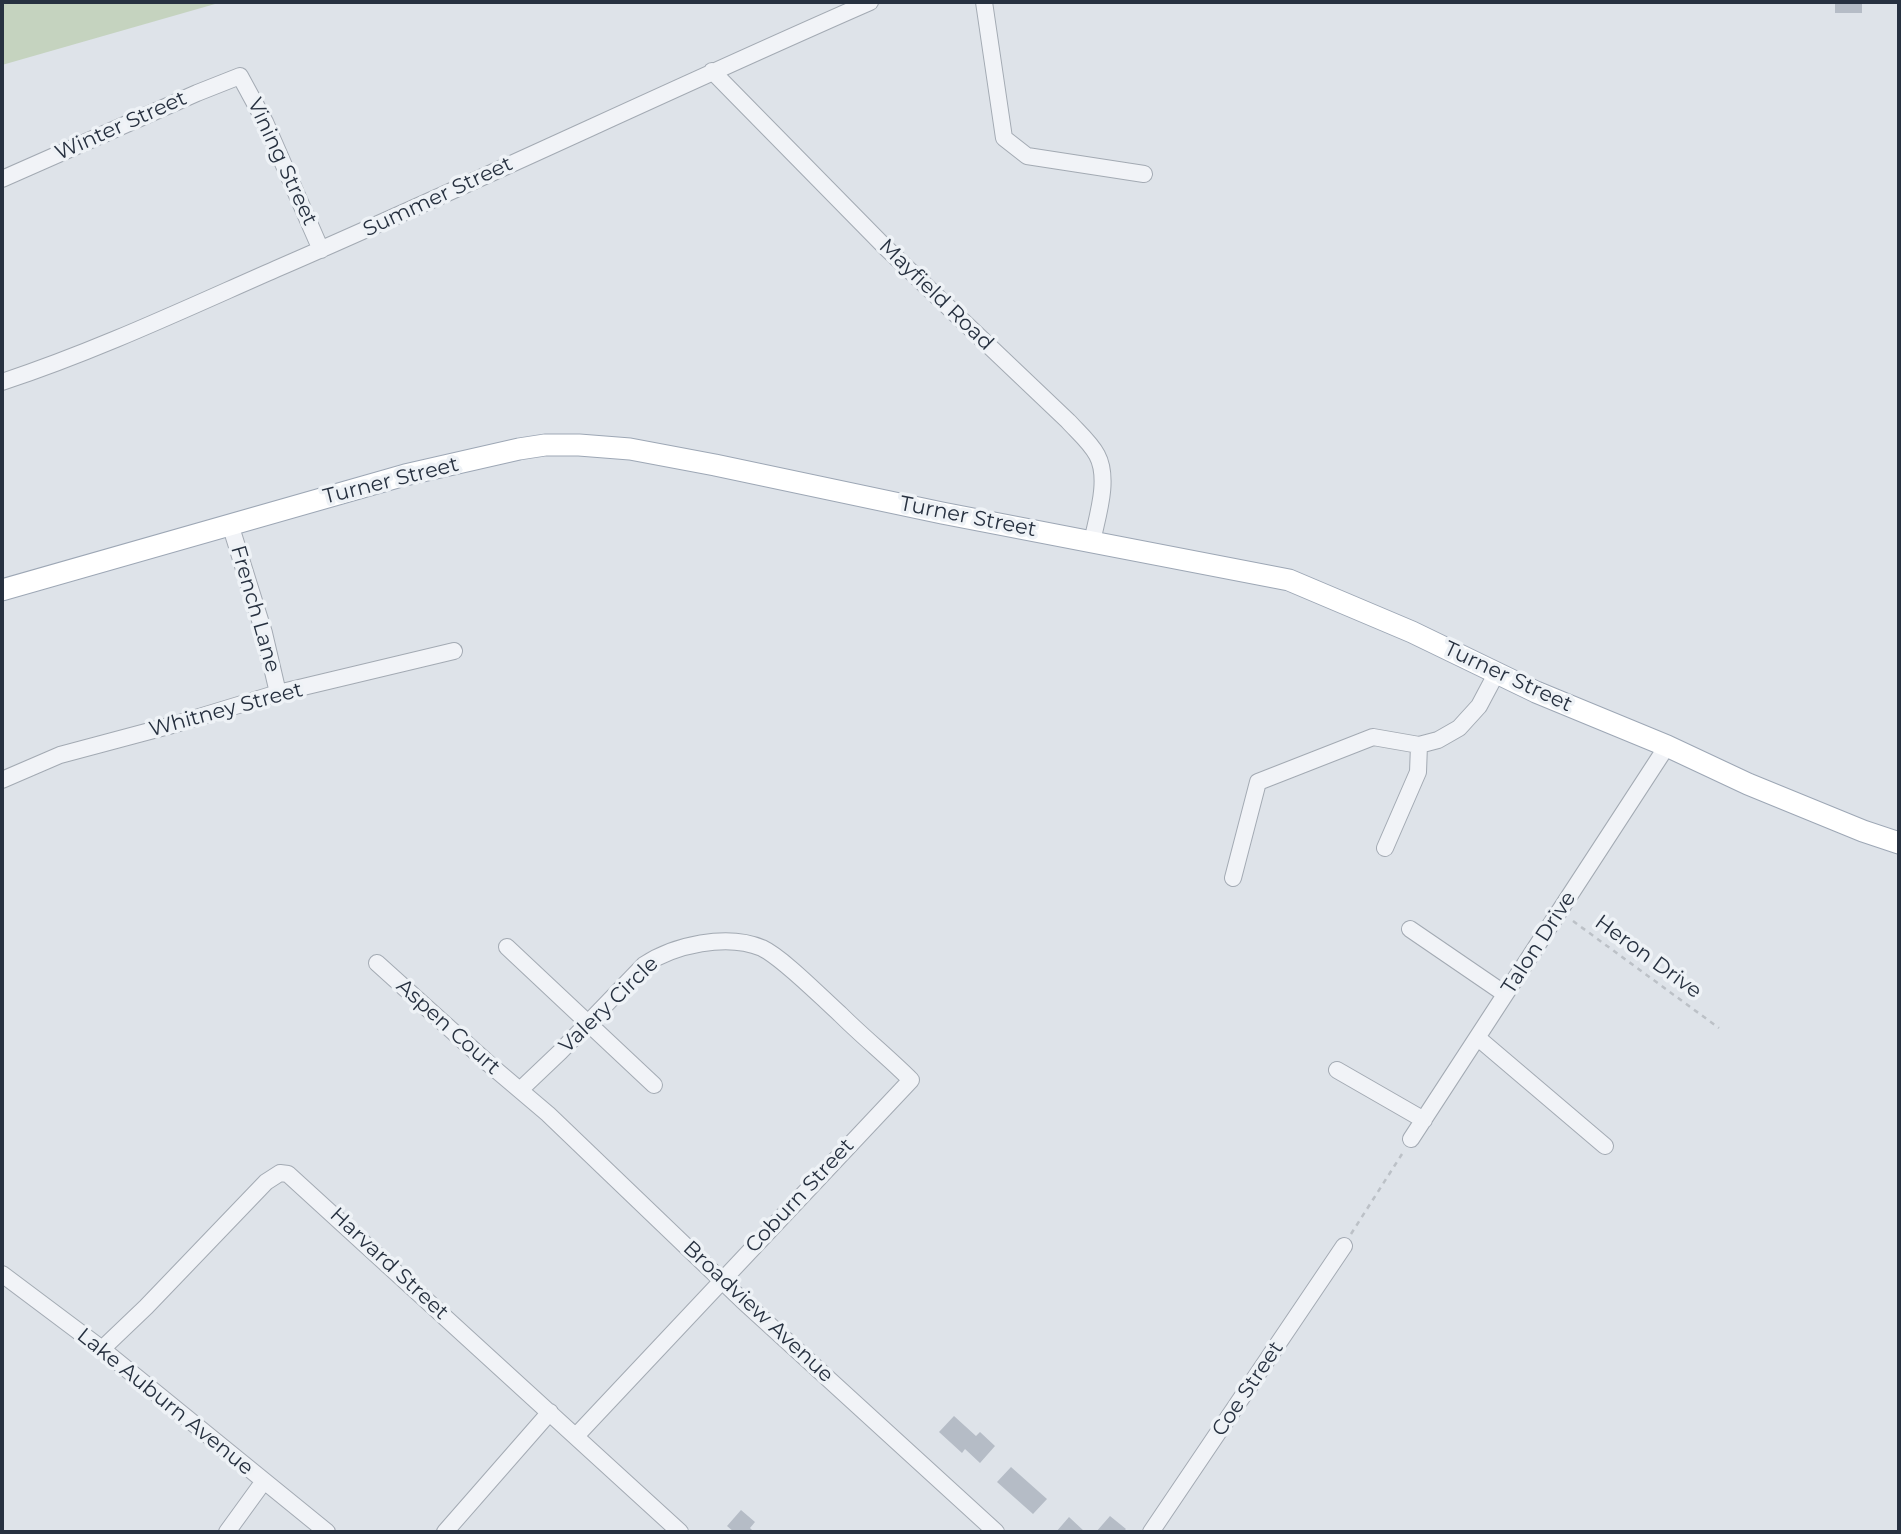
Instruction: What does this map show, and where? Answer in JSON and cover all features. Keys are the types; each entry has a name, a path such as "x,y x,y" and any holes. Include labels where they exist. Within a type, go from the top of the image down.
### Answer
{"main road":[{"name":"Turner Street","path":"2,590 405,475 506,452 545,445 579,445 661,454 942,513 1289,580 1412,632 1496,674 1813,811 1899,843"}],"street":[{"name":"Summer Street","path":"2,383 84,353 321,250 712,71 870,2"},
{"path":"984,2 1004,138 1027,156 1144,174"},
{"name":"Mayfield Road","path":"712,71 885,247 1068,421 1096,452 1101,462 1102,475 1092,542"},
{"name":"Vining Street","path":"240,76 265,122 321,250"},
{"name":"Winter Street","path":"2,179 240,76"},
{"name":"French Lane","path":"230,524 264,634 278,694"},
{"name":"Whitney Street","path":"2,780 60,755 278,694 454,651"},
{"path":"1233,878 1258,782 1373,737 1419,745 1438,740 1459,728 1479,706 1496,674"},
{"path":"1385,848 1418,772 1419,745"},
{"name":"Talon Drive","path":"1411,1139 1667,746"},
{"path":"1410,929 1505,994"},
{"name":"Valery Circle","path":"520,1090 644,965 659,955 684,946 714,943 754,946 769,952 911,1080"},
{"path":"508,947 654,1085"},
{"name":"Aspen Court","path":"377,962 520,1090"},
{"path":"1478,1038 1605,1146"},
{"path":"1337,1070 1424,1120"},
{"name":"Coburn Street","path":"576,1436 911,1080"},
{"name":"Broadview Avenue","path":"520,1090 996,1532"},
{"name":"Harvard Street","path":"102,1349 266,1182 280,1173 288,1174 680,1532"},
{"name":"Coe Street","path":"1151,1532 1344,1246"},
{"name":"Lake Auburn Avenue","path":"4,1282 102,1349 327,1532"},
{"path":"444,1532 550,1412"},
{"path":"227,1532 264,1481"}],"path":[{"name":"Heron Drive","path":"1559,911 1719,1028"},
{"path":"1344,1246 1411,1139"}],"green space":[{"path":"2,2 222,2 2,65"}],"building":[{"path":"1835,2 1862,2 1862,13 1835,13"},
{"path":"954,1416 976,1436 980,1432 995,1446 980,1463 965,1449 962,1453 939,1432"},
{"path":"1011,1467 1047,1499 1033,1514 997,1482"},
{"path":"741,1510 755,1522 750,1528 754,1532 734,1532 727,1526"},
{"path":"1110,1516 1126,1529 1123,1532 1096,1532"},
{"path":"1069,1517 1085,1532 1056,1532"}]}
